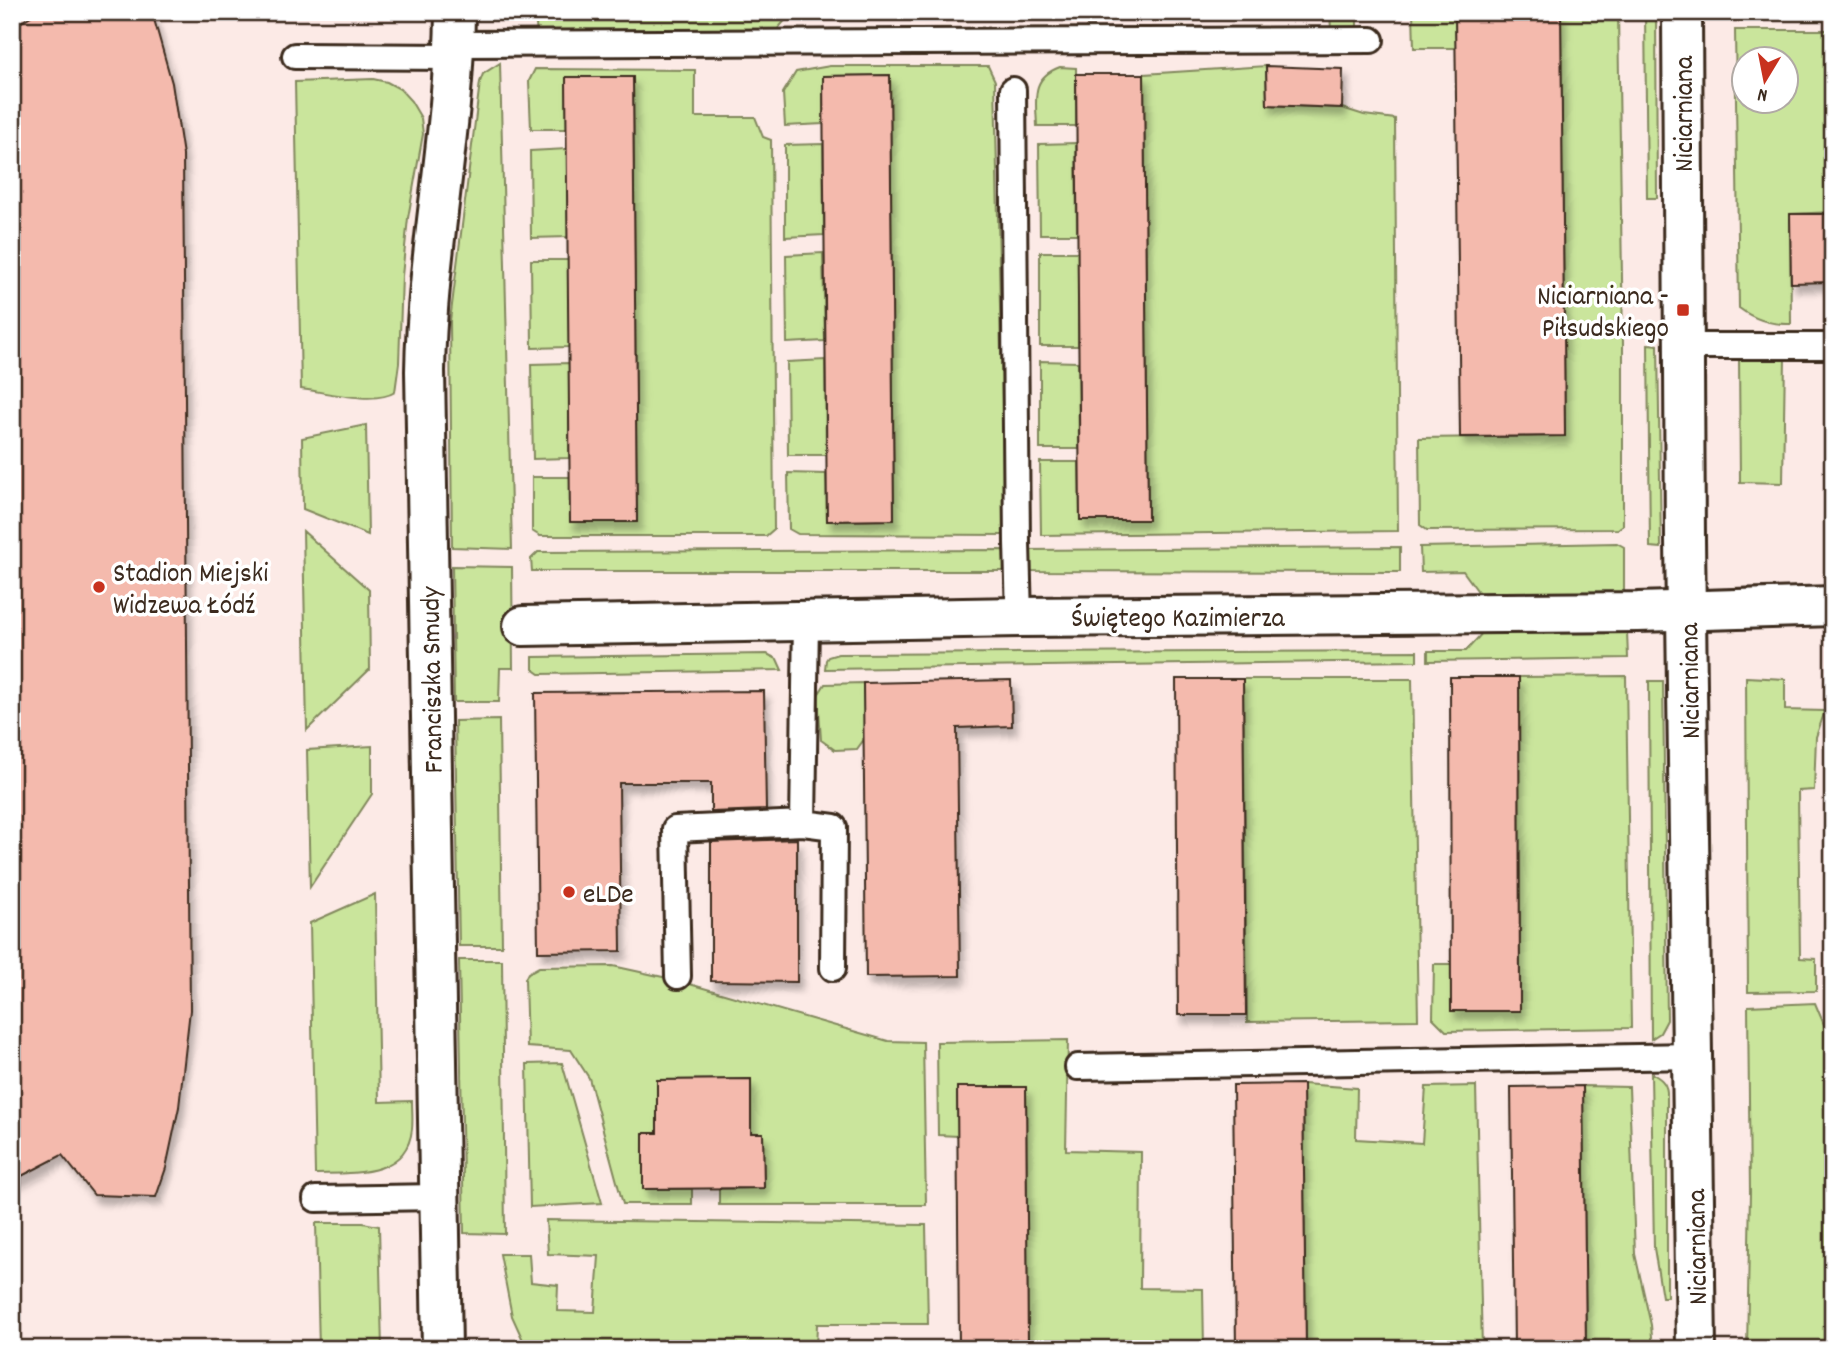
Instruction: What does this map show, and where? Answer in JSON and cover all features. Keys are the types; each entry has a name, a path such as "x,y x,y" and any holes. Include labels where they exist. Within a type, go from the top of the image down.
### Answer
{"street":[{"name":"Niciarniana","path":"1682,12 1696,1349"},
{"name":"Franciszka Smudy","path":"442,1349 425,358 428,281 450,123 455,38"},
{"name":"Świętego Kazimierza","path":"523,626 1020,617 1625,612 1833,606"}],"lane":[{"path":"295,56 455,38 1371,40"},
{"path":"1013,90 1020,617"},
{"path":"1684,346 1833,345"},
{"path":"803,823 806,620"},
{"path":"678,976 675,829 803,823 834,827 833,968"},
{"path":"1077,1067 1692,1056"},
{"path":"316,1199 439,1197"}],"green space":[{"path":"535,12 788,12 788,17 776,31 537,36"},
{"path":"1330,12 1357,12 1357,29 1331,30"},
{"path":"1413,12 1455,12 1456,48 1414,48"},
{"path":"1561,12 1618,12 1623,525 1618,529 1427,530 1420,525 1419,438 1565,436"},
{"path":"1645,12 1656,12 1657,198 1647,198"},
{"path":"1735,30 1833,30 1833,212 1790,214 1791,324 1777,324 1751,316 1739,308 1736,116 1800,116 1800,46 1735,46"},
{"path":"500,63 512,549 452,547 450,321 480,82 483,74"},
{"path":"830,66 988,66 995,81 1005,535 798,534 789,529 788,473 826,474 827,521 894,520 890,75 823,76 823,124 785,126 783,93 796,72"},
{"path":"1266,66 1267,105 1342,108 1364,115 1395,119 1398,531 1041,535 1040,462 1079,462 1080,520 1148,519 1144,74"},
{"path":"1060,67 1076,68 1076,126 1037,126 1036,98 1039,83"},
{"path":"535,69 695,70 695,117 755,117 763,137 771,140 774,529 766,536 540,536 532,531 532,477 570,477 570,522 637,521 633,77 566,77 567,129 531,129 529,81"},
{"path":"373,79 400,89 411,101 421,118 423,134 408,218 395,392 386,396 363,398 301,389 295,82"},
{"path":"1076,143 1077,234 1040,234 1039,144"},
{"path":"823,144 824,235 785,237 785,145"},
{"path":"567,149 568,237 531,238 530,151"},
{"path":"1040,252 1078,252 1078,346 1040,346"},
{"path":"823,253 825,341 787,343 786,255"},
{"path":"531,260 568,260 569,347 532,348"},
{"path":"1648,344 1658,345 1661,548 1650,547"},
{"path":"1739,357 1785,357 1783,483 1740,482"},
{"path":"825,360 826,455 788,455 787,362"},
{"path":"1040,361 1078,362 1079,449 1040,449"},
{"path":"569,363 569,458 533,459 531,364"},
{"path":"366,425 368,535 303,509 302,438"},
{"path":"303,531 369,590 370,669 307,730"},
{"path":"1617,543 1624,547 1624,595 1482,597 1463,571 1421,572 1420,547"},
{"path":"1400,547 1400,572 1027,571 1027,550"},
{"path":"1005,550 1006,571 532,571 531,559 538,552"},
{"path":"452,566 512,567 513,668 500,668 499,702 454,702"},
{"path":"1484,631 1627,631 1628,658 1428,661 1428,651 1466,651"},
{"path":"1417,651 1417,661 825,669 828,657 838,654"},
{"path":"767,654 777,659 782,670 540,674 533,669 533,657"},
{"path":"1626,676 1631,1028 1446,1031 1433,1018 1434,964 1451,964 1452,1011 1520,1011 1519,677"},
{"path":"1746,677 1785,679 1785,710 1825,711 1816,737 1814,790 1798,791 1800,958 1816,959 1816,991 1748,992"},
{"path":"1243,679 1412,679 1418,1020 1247,1022"},
{"path":"1649,681 1663,681 1667,1020 1660,1033 1651,1039"},
{"path":"863,683 865,738 857,749 835,750 821,740 818,695 825,684"},
{"path":"499,720 502,946 459,946 455,721"},
{"path":"372,746 372,794 310,887 307,750"},
{"path":"375,894 379,1102 412,1101 412,1129 408,1145 400,1157 388,1165 360,1172 315,1174 310,923"},
{"path":"459,960 502,960 505,1234 464,1233"},
{"path":"613,966 672,979 888,1041 923,1042 926,1205 719,1205 719,1189 764,1188 763,1133 751,1133 750,1079 657,1080 657,1133 644,1189 692,1189 692,1204 623,1204 589,1078 571,1050 527,1047 525,979 528,973 539,967"},
{"path":"1815,1003 1825,1027 1833,1035 1833,1349 1747,1349 1750,1192 1748,1006"},
{"path":"1068,1040 1066,1150 1141,1152 1140,1288 1203,1289 1204,1349 1028,1349 1026,1087 957,1087 958,1136 938,1135 937,1042"},
{"path":"562,1063 602,1203 530,1207 527,1064"},
{"path":"1651,1073 1662,1081 1667,1092 1667,1297 1662,1297 1654,1248"},
{"path":"1303,1084 1357,1088 1356,1139 1422,1143 1426,1087 1476,1086 1482,1349 1306,1349"},
{"path":"1583,1086 1629,1087 1635,1254 1651,1325 1653,1349 1586,1349"},
{"path":"546,1220 926,1225 928,1324 817,1324 816,1349 527,1349 512,1316 500,1254 529,1254 531,1282 558,1285 557,1311 595,1312 599,1256 548,1254"},
{"path":"316,1223 363,1223 379,1226 382,1349 319,1349"}],"building":[{"name":"Stadion Miejski Widzewa Łódź","path":"37,12 152,12 172,83 183,155 190,1010 179,1107 166,1168 156,1197 94,1195 62,1155 12,1181 12,968 16,955 12,679 12,28"},
{"path":"1455,12 1561,12 1565,436 1460,437"},
{"path":"1266,66 1343,69 1342,108 1267,105"},
{"path":"1076,74 1144,74 1148,520 1080,520"},
{"path":"890,75 894,520 827,521 823,76"},
{"path":"566,77 633,77 637,522 570,522"},
{"path":"1790,214 1833,214 1833,282 1791,283"},
{"path":"1450,677 1519,677 1520,1011 1451,1011"},
{"path":"1176,679 1243,679 1246,1015 1178,1015"},
{"path":"1011,680 1012,726 957,728 960,976 866,977 863,683"},
{"path":"764,691 766,810 711,812 711,783 619,783 621,951 538,952 535,693"},
{"path":"797,839 797,982 711,981 711,842"},
{"path":"751,1079 751,1133 763,1133 764,1188 643,1189 643,1133 657,1133 657,1080"},
{"path":"1303,1084 1306,1349 1236,1349 1233,1085"},
{"path":"1583,1086 1586,1349 1514,1349 1511,1087"},
{"path":"957,1087 1026,1087 1028,1349 959,1349"}],"place":[{"name":"Niciarniana - Piłsudskiego","path":"1683,310"},
{"name":"Stadion Miejski Widzewa Łódź","path":"99,587"},
{"name":"eLDe","path":"569,892"}]}
